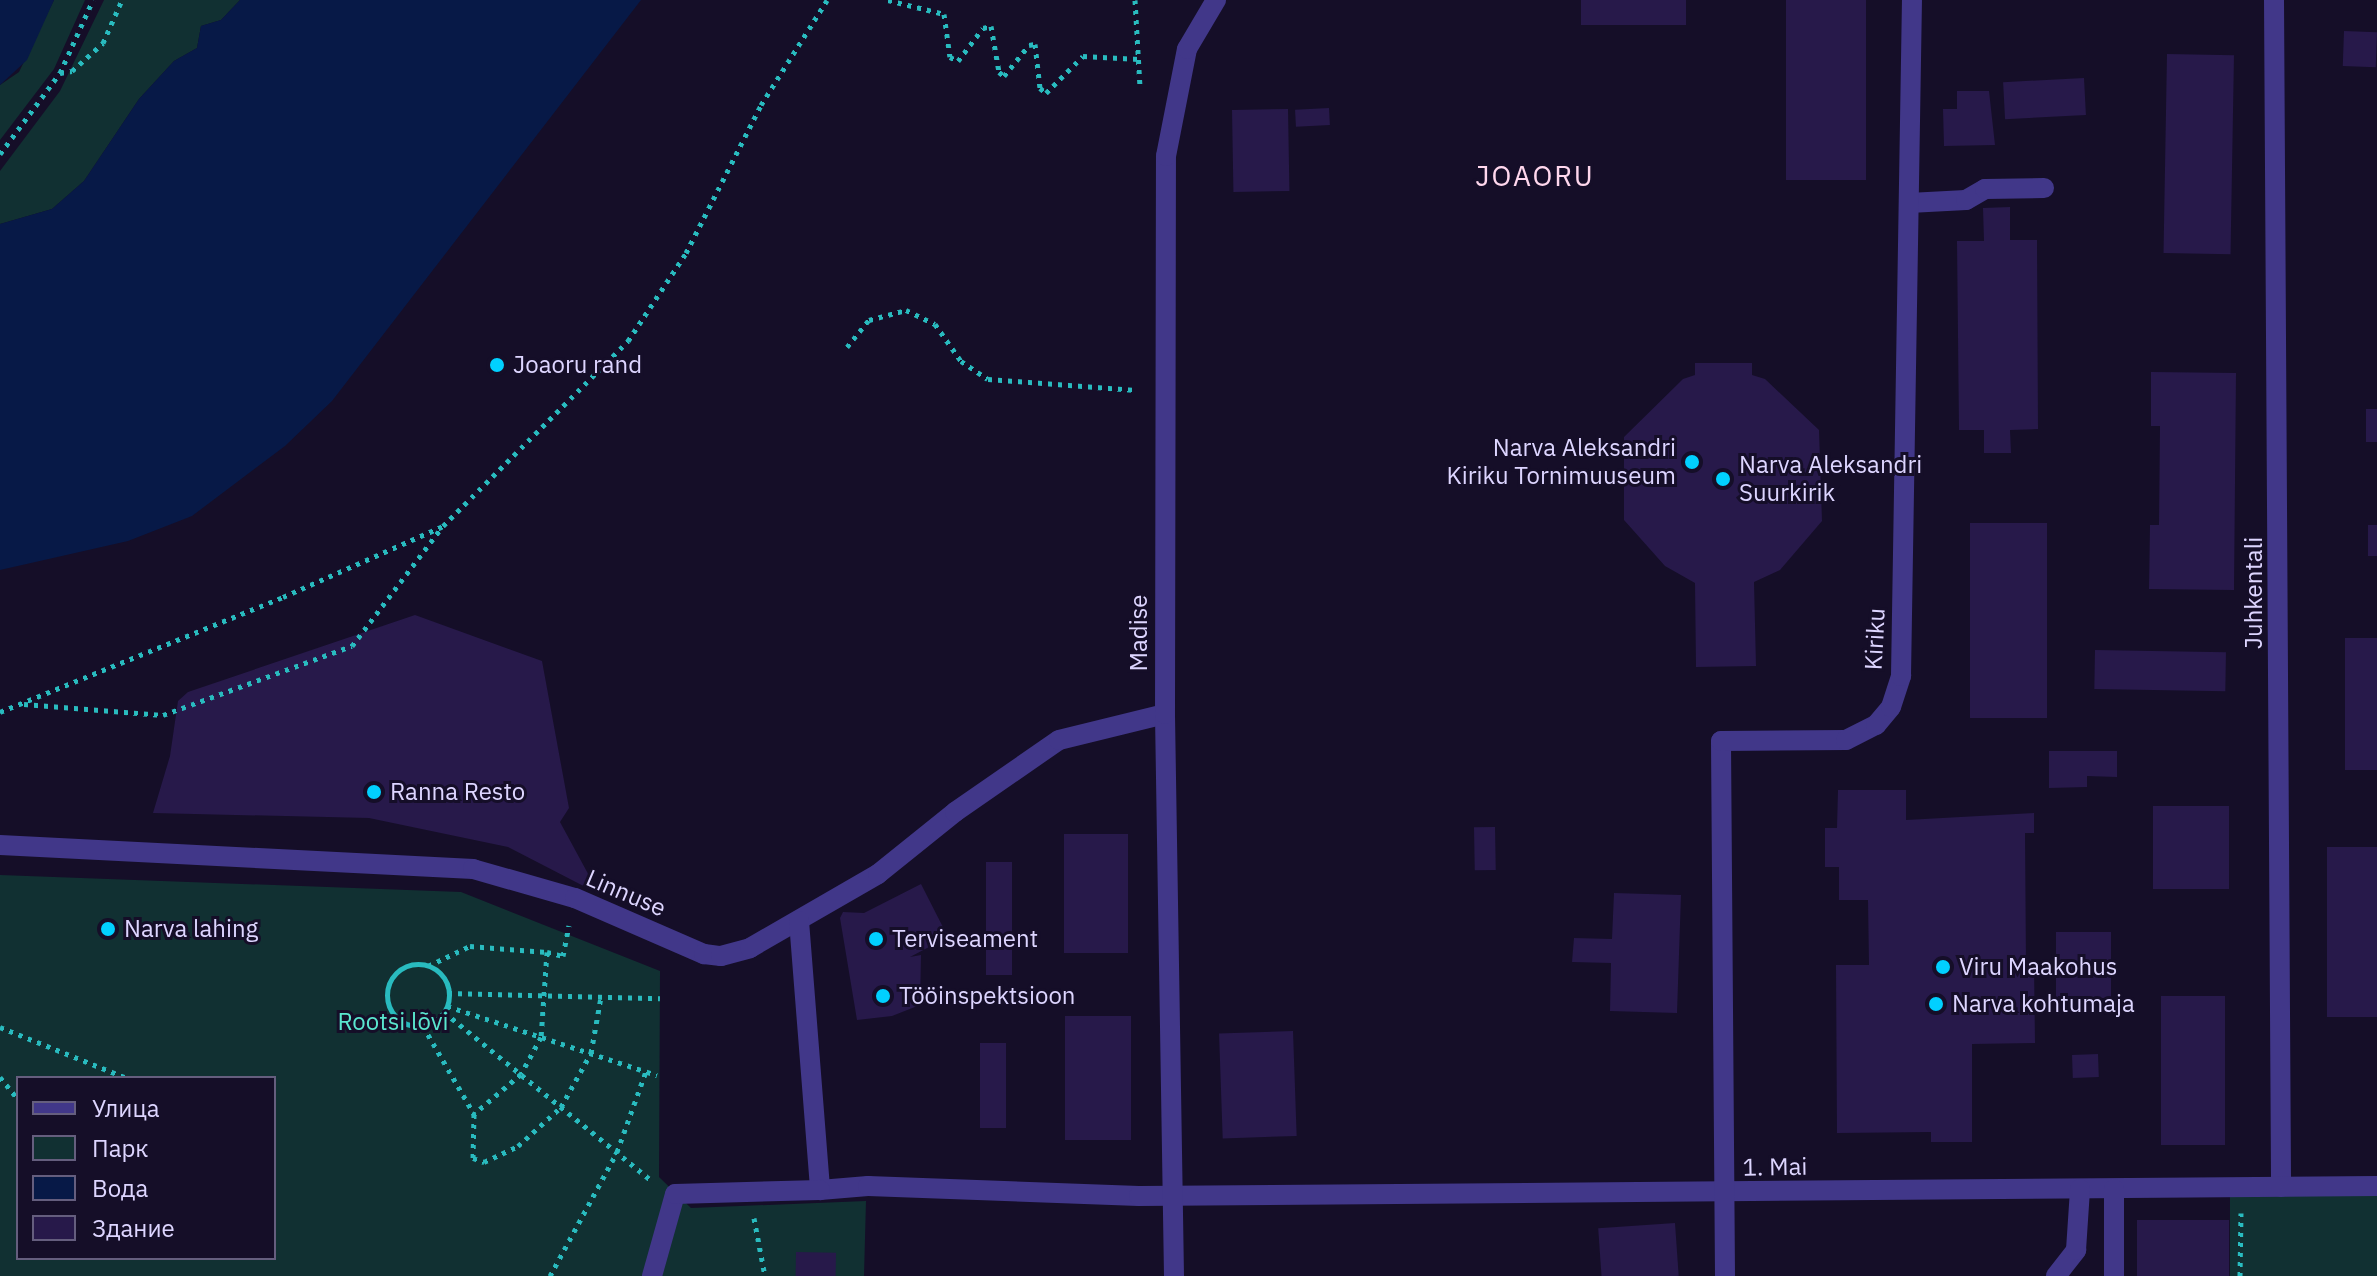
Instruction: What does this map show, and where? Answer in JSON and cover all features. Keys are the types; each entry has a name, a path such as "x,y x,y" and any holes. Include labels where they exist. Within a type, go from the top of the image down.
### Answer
{"street":[{"name":"Madise","path":"1174,1276 1165,714 1166,156 1187,49 1216,0"},
{"name":"Kiriku","path":"1725,1276 1721,741 1846,740 1876,725 1891,707 1901,676 1912,0"},
{"name":"Juhkentali","path":"2274,0 2281,1187"},
{"path":"1909,203 1966,200 1985,189 2044,188"},
{"name":"Linnuse","path":"0,845 447,865 575,898 704,954 735,953 799,921 878,874 955,812 1059,740 1165,714"},
{"path":"799,921 820,1190"},
{"name":"1. Mai","path":"674,1199 675,1194 868,1186 1173,1195 1726,1194 2377,1186"},
{"path":"2056,1276 2076,1250 2080,1189"},
{"path":"2114,1189 2114,1276"},
{"path":"652,1276 674,1199"}],"path":[{"path":"0,154 60,73 93,0"},
{"path":"60,73 72,71 103,43 122,0"},
{"path":"23,704 163,715 352,646 443,526 628,341 686,253 761,105 827,0"},
{"path":"888,0 944,14 950,57 958,61 983,28 991,26 999,72 1004,76 1029,45 1035,44 1040,88 1046,93 1083,56 1139,59"},
{"path":"1135,0 1140,87"},
{"path":"847,347 869,320 906,310 935,324 961,361 988,379 1137,390"},
{"path":"0,712 443,526"},
{"path":"575,898 563,956 470,946 428,966 399,970 386,997 394,1016 423,1026 474,1114 473,1158 484,1162 518,1146 561,1107 591,1053 601,997"},
{"path":"474,1114 521,1074 541,1037 547,952"},
{"path":"423,1026 445,1009 448,993 443,976 428,966"},
{"path":"448,993 660,998"},
{"path":"445,1009 657,1075"},
{"path":"445,1009 674,1199"},
{"path":"0,1027 122,1076"},
{"path":"550,1276 617,1152 646,1071"},
{"path":"0,1077 16,1097"},
{"path":"2240,1276 2241,1186"},
{"path":"749,1192 765,1276"}],"green space":[{"path":"54,0 85,0 54,69 0,140 0,85 19,72"},
{"path":"104,0 240,0 221,20 201,26 197,48 174,61 139,99 84,181 52,209 0,224 0,171 60,91"},
{"name":"Rootsi lõvi","path":"0,875 461,892 660,971 659,1177 691,1208 866,1201 864,1276 0,1276"},
{"path":"2230,1193 2377,1193 2377,1276 2230,1276"}],"water":[{"path":"0,0 54,0 27,60 0,85"},
{"path":"240,0 641,0 332,401 285,446 192,516 128,541 0,570 0,224 52,209 84,181 139,99 174,61 197,48 201,26 221,20"}],"building":[{"path":"1581,0 1686,0 1686,25 1581,25"},
{"path":"1786,0 1866,0 1866,180 1786,180"},
{"path":"2344,31 2377,32 2376,67 2343,66"},
{"path":"2167,54 2234,55 2231,254 2164,253"},
{"path":"2084,78 2086,115 2005,119 2003,82"},
{"path":"1957,91 1989,91 1995,145 1944,146 1943,109 1957,109"},
{"path":"1329,108 1330,125 1296,127 1295,110"},
{"path":"1288,109 1289,191 1233,192 1232,110"},
{"path":"2010,207 2010,240 2037,240 2038,429 2010,430 2011,453 1984,453 1984,430 1959,430 1957,241 1984,241 1983,208"},
{"name":"Narva Aleksandri Suurkirik","path":"1695,363 1752,363 1752,375 1765,379 1819,430 1822,521 1780,570 1754,582 1756,666 1696,667 1695,583 1665,566 1624,520 1624,437 1683,379 1695,375"},
{"path":"2151,372 2236,373 2234,590 2149,589 2150,525 2159,525 2160,426 2151,426"},
{"path":"2366,409 2377,409 2377,442 2366,442"},
{"path":"1970,523 2047,523 2047,718 1970,718"},
{"path":"2368,525 2377,525 2377,556 2368,556"},
{"path":"415,615 542,661 569,808 560,822 599,894 508,847 369,818 153,813 170,756 178,701 188,692"},
{"path":"2345,638 2377,638 2377,770 2345,770"},
{"path":"2095,650 2226,652 2225,691 2094,689"},
{"path":"2049,751 2117,751 2117,777 2087,776 2087,787 2049,788"},
{"name":"Narva kohtumaja","path":"1838,790 1906,790 1906,820 2034,813 2034,833 2025,833 2026,964 2034,964 2035,1043 1972,1044 1972,1142 1931,1142 1931,1132 1837,1133 1836,965 1869,965 1868,900 1839,900 1839,867 1825,867 1825,828 1837,828"},
{"path":"2153,806 2229,806 2229,889 2153,889"},
{"path":"1474,827 1495,827 1496,870 1475,870"},
{"path":"1064,834 1128,834 1128,953 1064,953"},
{"path":"2327,847 2377,847 2377,1017 2327,1017"},
{"path":"986,862 1012,862 1012,975 986,975"},
{"path":"921,884 948,937 910,957 921,955 920,1005 892,1016 857,1020 840,918 843,912 864,913"},
{"path":"1614,893 1681,895 1677,1013 1610,1011 1611,963 1572,962 1574,938 1612,939"},
{"path":"2056,932 2111,932 2111,998 2056,998"},
{"path":"2161,996 2225,996 2225,1145 2161,1145"},
{"path":"1065,1016 1131,1016 1131,1140 1065,1140"},
{"path":"1293,1031 1297,1136 1223,1139 1219,1034"},
{"path":"980,1043 1006,1043 1006,1128 980,1128"},
{"path":"2098,1054 2099,1077 2073,1078 2072,1055"},
{"path":"2137,1220 2229,1220 2229,1276 2137,1276"},
{"path":"1675,1223 1679,1276 1602,1276 1598,1228"},
{"path":"796,1252 836,1253 836,1276 796,1276"}],"place":[{"name":"Joaoru rand","path":"497,365"},
{"name":"Narva Aleksandri Kiriku Tornimuuseum","path":"1692,462"},
{"name":"Narva Aleksandri Suurkirik","path":"1723,479"},
{"name":"Ranna Resto","path":"374,792"},
{"name":"Narva lahing","path":"108,929"},
{"name":"Terviseament","path":"876,939"},
{"name":"Viru Maakohus","path":"1943,967"},
{"name":"Tööinspektsioon","path":"883,996"},
{"name":"Narva kohtumaja","path":"1936,1004"}],"district":[{"name":"JOAORU","path":"1535,176"}]}
